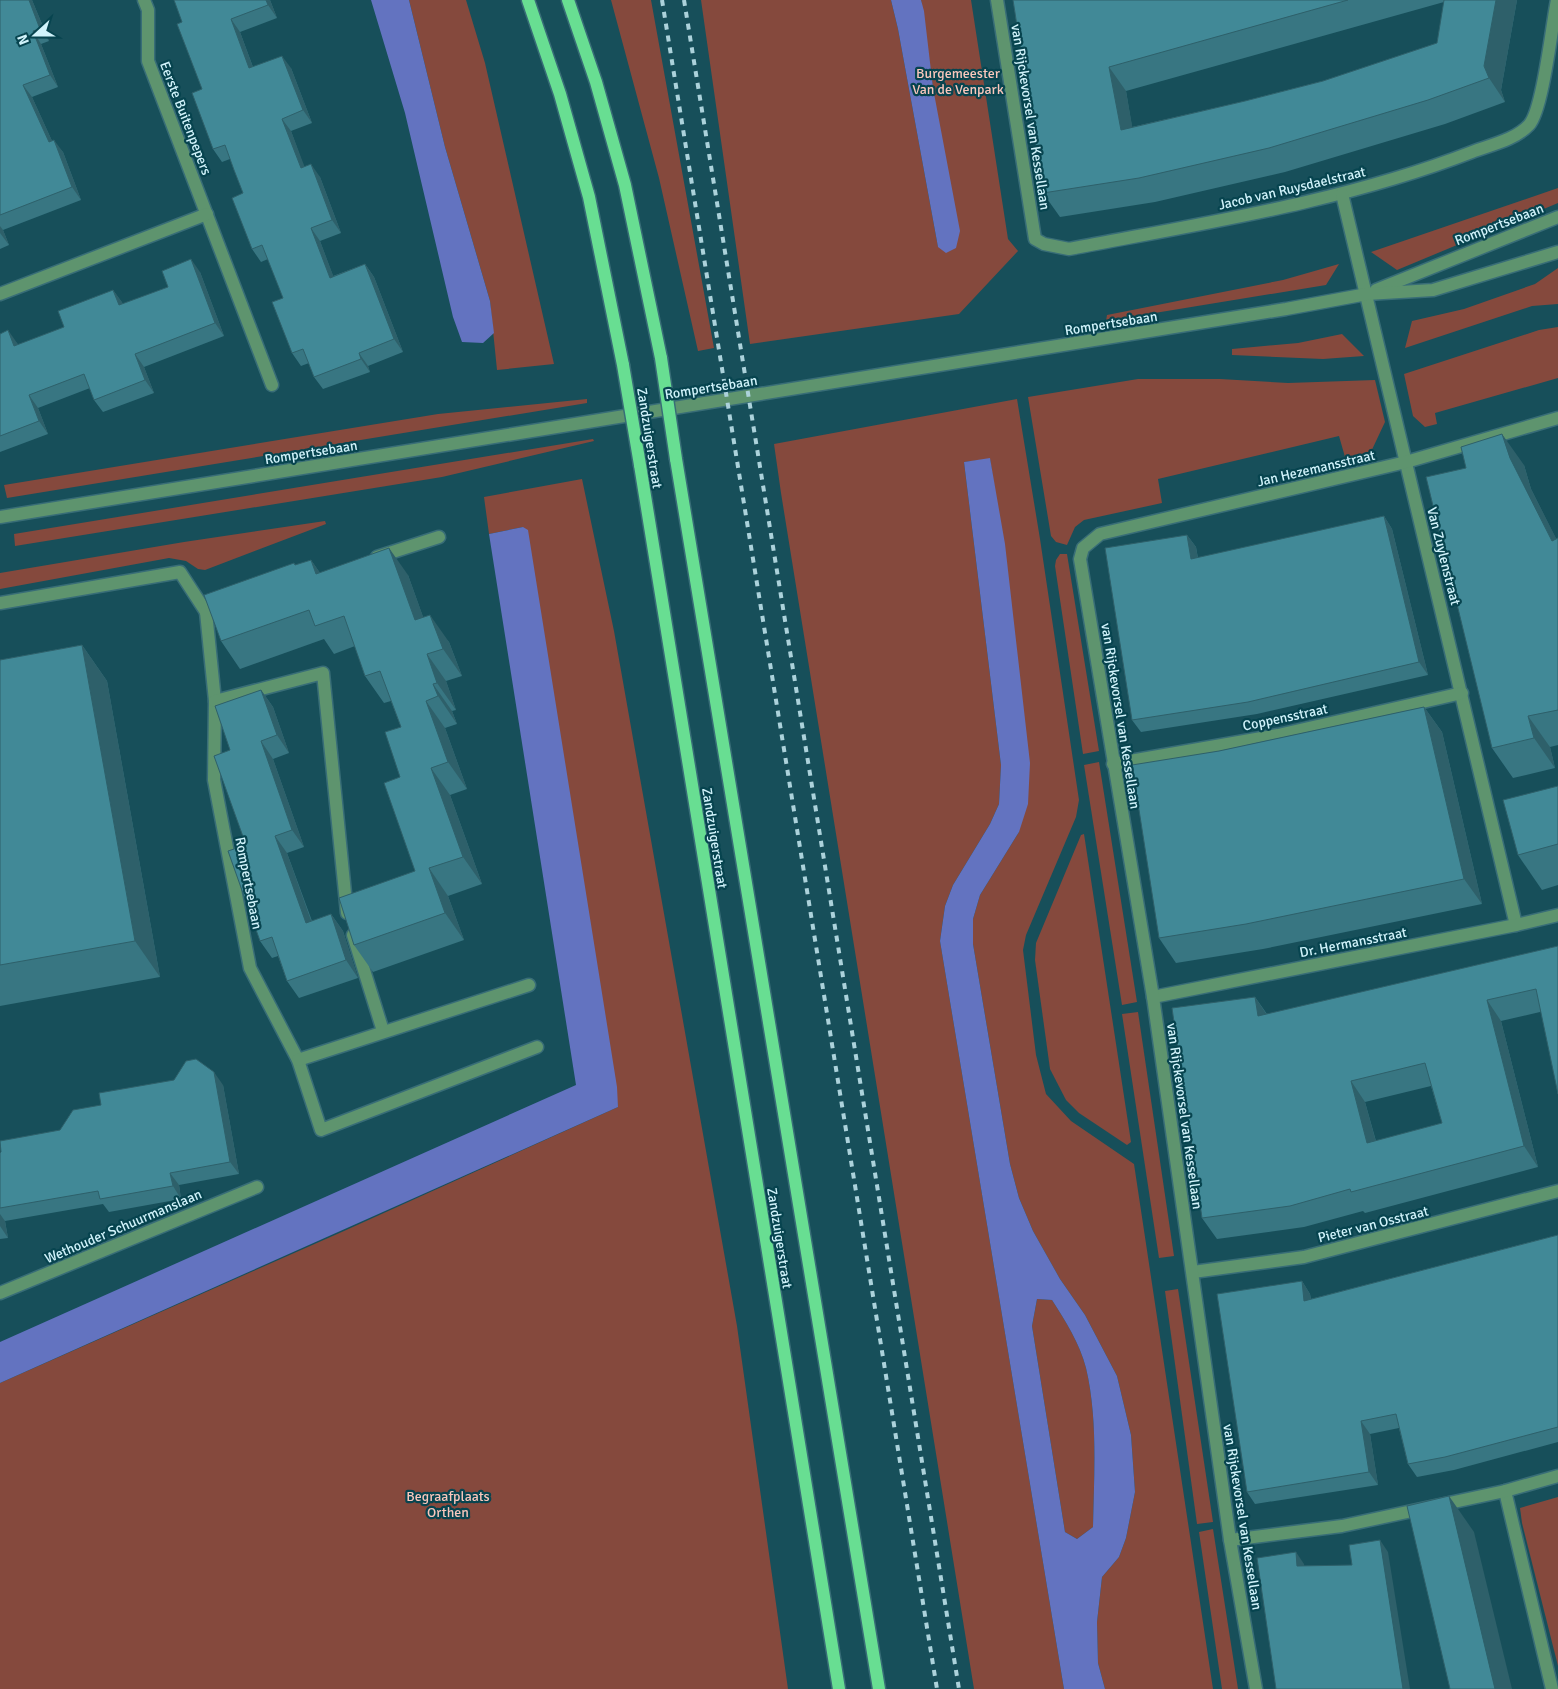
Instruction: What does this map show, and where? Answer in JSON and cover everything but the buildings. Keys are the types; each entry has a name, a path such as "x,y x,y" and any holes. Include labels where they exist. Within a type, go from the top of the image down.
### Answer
{"main road":[{"name":"Zandzuigerstraat","path":"528,0 560,94 589,197 623,365 838,1689"},
{"name":"Zandzuigerstraat","path":"568,0 596,82 625,185 661,358 676,459 879,1689"}],"street":[{"name":"Eerste Buitenpepers","path":"144,0 148,10 148,61 272,385"},
{"name":"van Rijckevorsel van Kessellaan","path":"997,0 1034,239"},
{"name":"Jacob van Ruysdaelstraat","path":"1034,239 1044,244 1069,249 1342,194 1431,168 1515,136 1530,124 1538,107 1557,0"},
{"name":"Van Zuylenstraat","path":"1342,194 1516,925"},
{"path":"0,294 208,214"},
{"name":"Rompertsebaan","path":"1367,294 1420,271 1558,217"},
{"name":"Rompertsebaan","path":"0,517 1276,311 1367,294 1433,290 1558,252"},
{"name":"Jan Hezemansstraat","path":"1082,548 1100,534 1406,462 1558,418"},
{"path":"363,561 439,537"},
{"name":"van Rijckevorsel van Kessellaan","path":"1082,548 1080,560 1153,997 1230,1540 1256,1689"},
{"name":"Rompertsebaan","path":"0,603 180,572 206,612 215,701 214,780 250,968 298,1060 321,1130 537,1047"},
{"path":"206,612 224,606"},
{"path":"215,701 323,673 347,917 383,1031"},
{"name":"Coppensstraat","path":"1113,764 1278,735 1462,693"},
{"name":"Dr. Hermansstraat","path":"1153,997 1558,915"},
{"path":"298,1060 529,985"},
{"name":"Wethouder Schuurmanslaan","path":"0,1293 257,1187"},
{"name":"Pieter van Osstraat","path":"1193,1272 1304,1257 1558,1191"},
{"path":"1230,1540 1342,1526 1505,1491 1558,1476"},
{"path":"1505,1491 1552,1689"}],"green space":[{"path":"409,0 466,0 485,63 554,364 497,370 490,301 445,147"},
{"path":"611,0 651,0 714,348 698,351 659,178"},
{"name":"Burgemeester Van de Venpark","path":"701,0 891,0 938,247 933,88 921,0 971,0 1008,239 1018,251 959,314 750,344"},
{"path":"1558,188 1558,203 1397,270 1371,252"},
{"path":"1339,264 1326,285 1106,321 1107,315 1283,280"},
{"path":"1558,268 1558,304 1532,306 1405,348 1412,321 1464,309 1535,284"},
{"path":"1558,327 1558,378 1435,413 1437,424 1425,427 1413,416 1404,374 1539,330"},
{"path":"1342,334 1364,356 1323,359 1232,355 1232,349 1298,343"},
{"path":"1138,379 1220,379 1288,383 1375,380 1385,422 1369,456 1347,464 1339,436 1158,479 1162,503 1084,520 1075,527 1067,545 1056,542 1051,536 1028,397"},
{"path":"587,399 587,403 7,498 4,485 438,414"},
{"path":"1017,399 1079,800 1076,817 1026,935 1023,950 1036,1055 1046,1094 1071,1121 1134,1164 1213,1689 1105,1689 1098,1663 1097,1622 1102,1577 1119,1557 1126,1538 1135,1492 1131,1435 1117,1376 1085,1315 1060,1279 1033,1231 1019,1198 1010,1164 973,944 973,919 980,895 1019,832 1007,568 990,459 964,462 1001,765 999,804 990,824 953,885 945,906 940,941 1064,1689 974,1689 781,493 774,444"},
{"path":"593,439 594,441 442,477 15,546 14,534"},
{"name":"Begraafplaats Orthen","path":"582,479 614,631 737,1326 788,1689 0,1689 0,1383 618,1107 523,527 489,534 484,497"},
{"path":"325,521 326,524 205,570 198,569 186,561 169,558 0,589 0,573 184,542"},
{"path":"1060,554 1067,554 1099,751 1083,754 1055,566"},
{"path":"1099,762 1137,1002 1122,1005 1084,765"},
{"path":"1084,834 1131,1142 1127,1145 1079,1113 1066,1100 1050,1069 1035,960 1036,943 1081,835"},
{"path":"1138,1012 1174,1256 1159,1258 1122,1014"},
{"path":"1178,1289 1213,1522 1197,1524 1165,1291"},
{"path":"1037,1299 1052,1300 1072,1332 1086,1368 1090,1387 1094,1427 1093,1527 1077,1539 1065,1532 1032,1326"},
{"path":"1558,1497 1558,1666 1522,1523 1520,1508"},
{"path":"1213,1529 1238,1689 1222,1689 1199,1532"}],"water":[{"path":"371,0 409,0 445,147 490,301 494,333 483,343 462,342 453,317 405,113"},
{"path":"891,0 921,0 924,11 933,88 960,231 956,248 946,253 938,247"},
{"path":"990,458 1005,544 1030,763 1028,804 1019,832 980,895 973,919 973,944 1010,1164 1019,1198 1033,1231 1060,1279 1085,1315 1117,1376 1131,1435 1135,1492 1126,1538 1119,1557 1102,1577 1097,1622 1098,1663 1105,1689 1064,1689 940,941 945,906 953,885 990,824 999,804 1001,765 964,462","holes":["1037,1299 1052,1300 1080,1350 1090,1387 1094,1427 1093,1527 1077,1539 1065,1532 1032,1326"]},
{"path":"523,527 528,530 617,1087 618,1107 0,1383 0,1342 576,1085 489,534"}],"railway":[{"path":"662,0 937,1689"},
{"path":"684,0 959,1689"}]}
